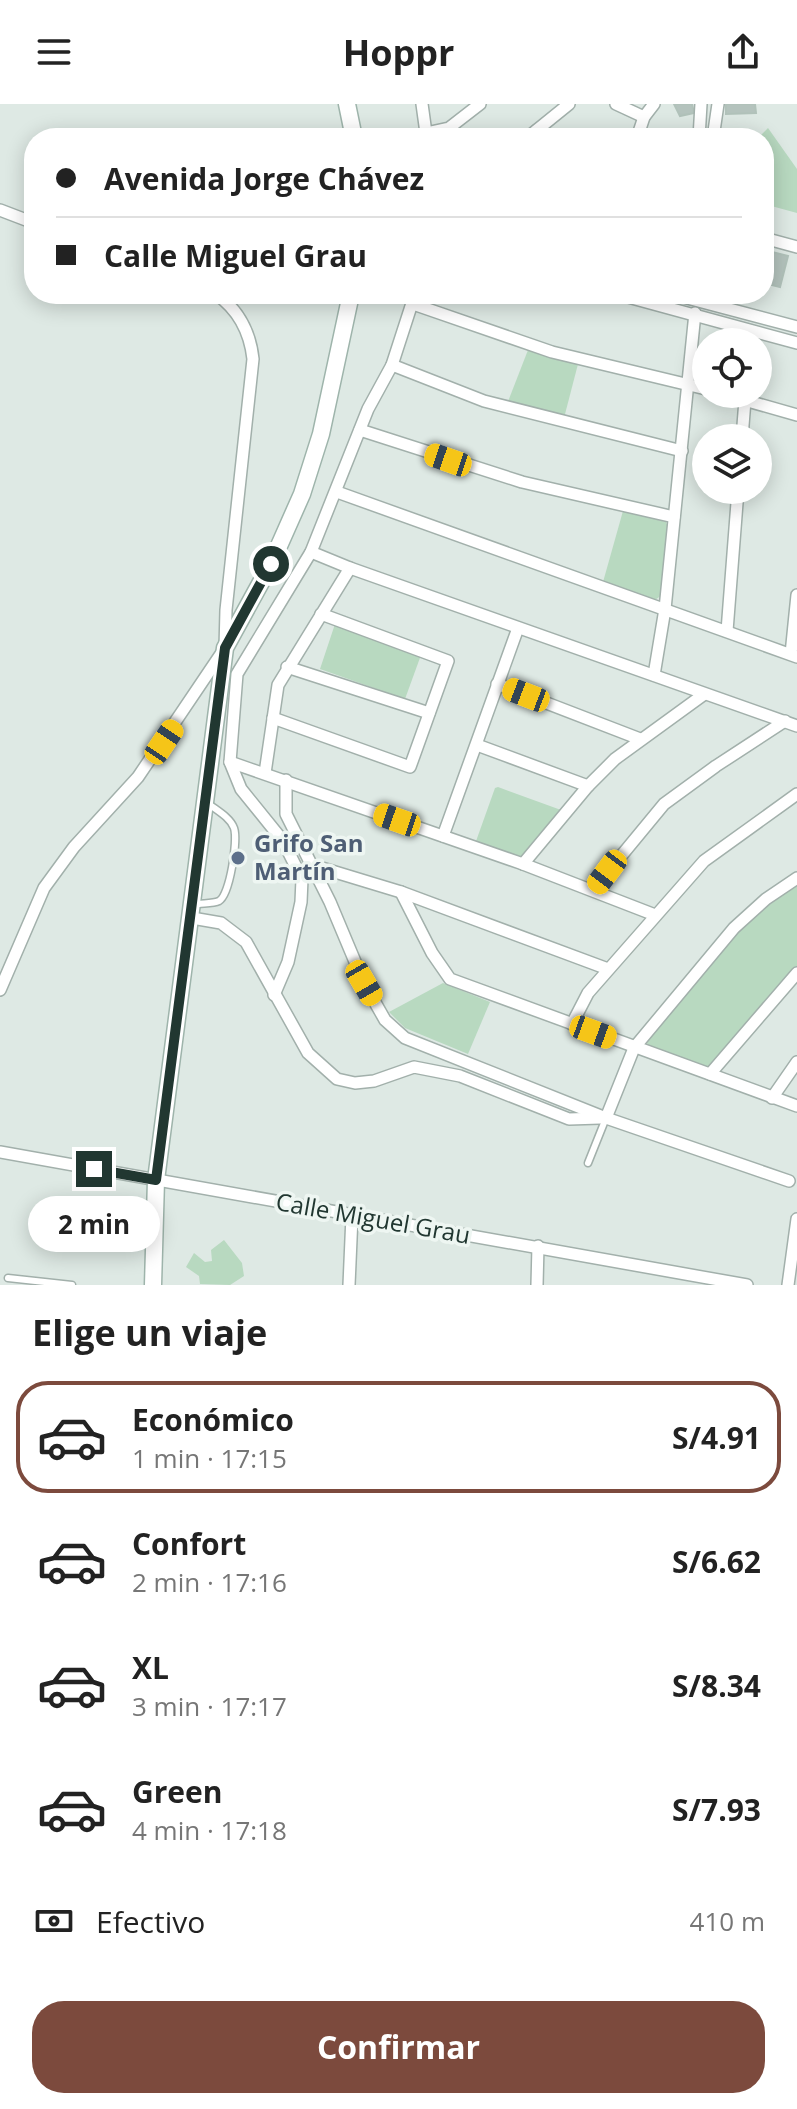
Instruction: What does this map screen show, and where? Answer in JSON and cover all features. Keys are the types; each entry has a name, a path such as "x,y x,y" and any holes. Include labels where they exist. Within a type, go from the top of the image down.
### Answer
{"main road":[{"path":"347,104 352,128"},
{"path":"153,1285 156,1180 225,648 271,564 302,494 321,434 349,304"}],"street":[{"path":"422,104 425,128"},
{"path":"449,128 480,104"},
{"path":"539,128 569,104"},
{"path":"616,104 644,117"},
{"path":"640,128 654,104"},
{"path":"700,128 701,104"},
{"path":"714,128 718,104"},
{"path":"0,210 24,219"},
{"path":"774,241 797,247"},
{"path":"0,990 32,911 51,878 74,847 147,766 225,648 226,610 253,359 242,322 225,304"},
{"path":"274,995 288,962 301,902 302,879 283,841 241,789 230,762 237,674 311,552 360,430 392,365 412,304"},
{"path":"427,304 552,352 692,385"},
{"path":"679,304 695,313 797,343"},
{"path":"695,304 797,327"},
{"path":"654,675 665,609 695,313"},
{"path":"392,365 405,373 484,401 682,451"},
{"path":"772,408 797,415"},
{"path":"360,430 522,482 674,517"},
{"path":"337,492 794,656 797,595"},
{"path":"727,631 737,504"},
{"path":"311,552 703,695 797,726"},
{"path":"265,773 278,685 350,568"},
{"path":"273,718 410,767 448,661 321,614"},
{"path":"443,836 518,628"},
{"path":"287,667 429,713"},
{"path":"497,684 640,739"},
{"path":"523,864 588,786 640,739 703,695"},
{"path":"593,890 664,804 785,721"},
{"path":"477,745 588,786"},
{"path":"230,762 523,864 655,915"},
{"path":"286,780 286,814 364,983 385,1020 405,1038 606,1118 789,1181"},
{"path":"572,1024 588,993 704,861 797,794"},
{"path":"312,865 401,892 608,969"},
{"path":"606,1118 634,1048 734,928 766,899 797,878"},
{"path":"401,892 450,979 797,1106"},
{"path":"413,918 429,902"},
{"path":"193,911 221,923 246,942 308,1053 337,1079 355,1083 374,1081 414,1067 460,1076 569,1119 606,1118"},
{"path":"710,1074 797,973"},
{"path":"772,1098 797,1062"},
{"name":"Calle Miguel Grau","path":"0,1152 747,1285"},
{"path":"349,1285 352,1216"},
{"path":"788,1285 797,1219"},
{"path":"537,1285 538,1246"}],"lane":[{"path":"193,911 224,897 236,838 234,826 205,802"},
{"path":"588,1163 606,1118"},
{"path":"8,1278 72,1285"}],"green space":[{"path":"774,136 797,169 797,213 774,207"},
{"path":"528,350 578,364 564,418 507,404"},
{"path":"623,511 666,522 668,527 662,595 655,600 603,582"},
{"path":"335,624 421,655 405,699 320,669"},
{"path":"495,788 561,810 522,857 515,859 475,844"},
{"path":"797,884 797,967 709,1068 649,1048 647,1043 650,1036 748,921"},
{"path":"443,983 490,1002 468,1054 405,1028 389,1012"},
{"path":"224,1240 242,1263 244,1276 230,1285 200,1284 199,1276 186,1267 194,1253 205,1262 212,1261 211,1250"}],"building":[{"path":"674,104 692,104 694,113 680,116"},
{"path":"726,104 755,104 756,113 726,114"},
{"path":"774,252 788,256 780,287 774,286"}],"place":[{"name":"Grifo San Martín","path":"238,858"}],"route":[{"path":"94,1169 156,1180 225,648 271,564"}]}
